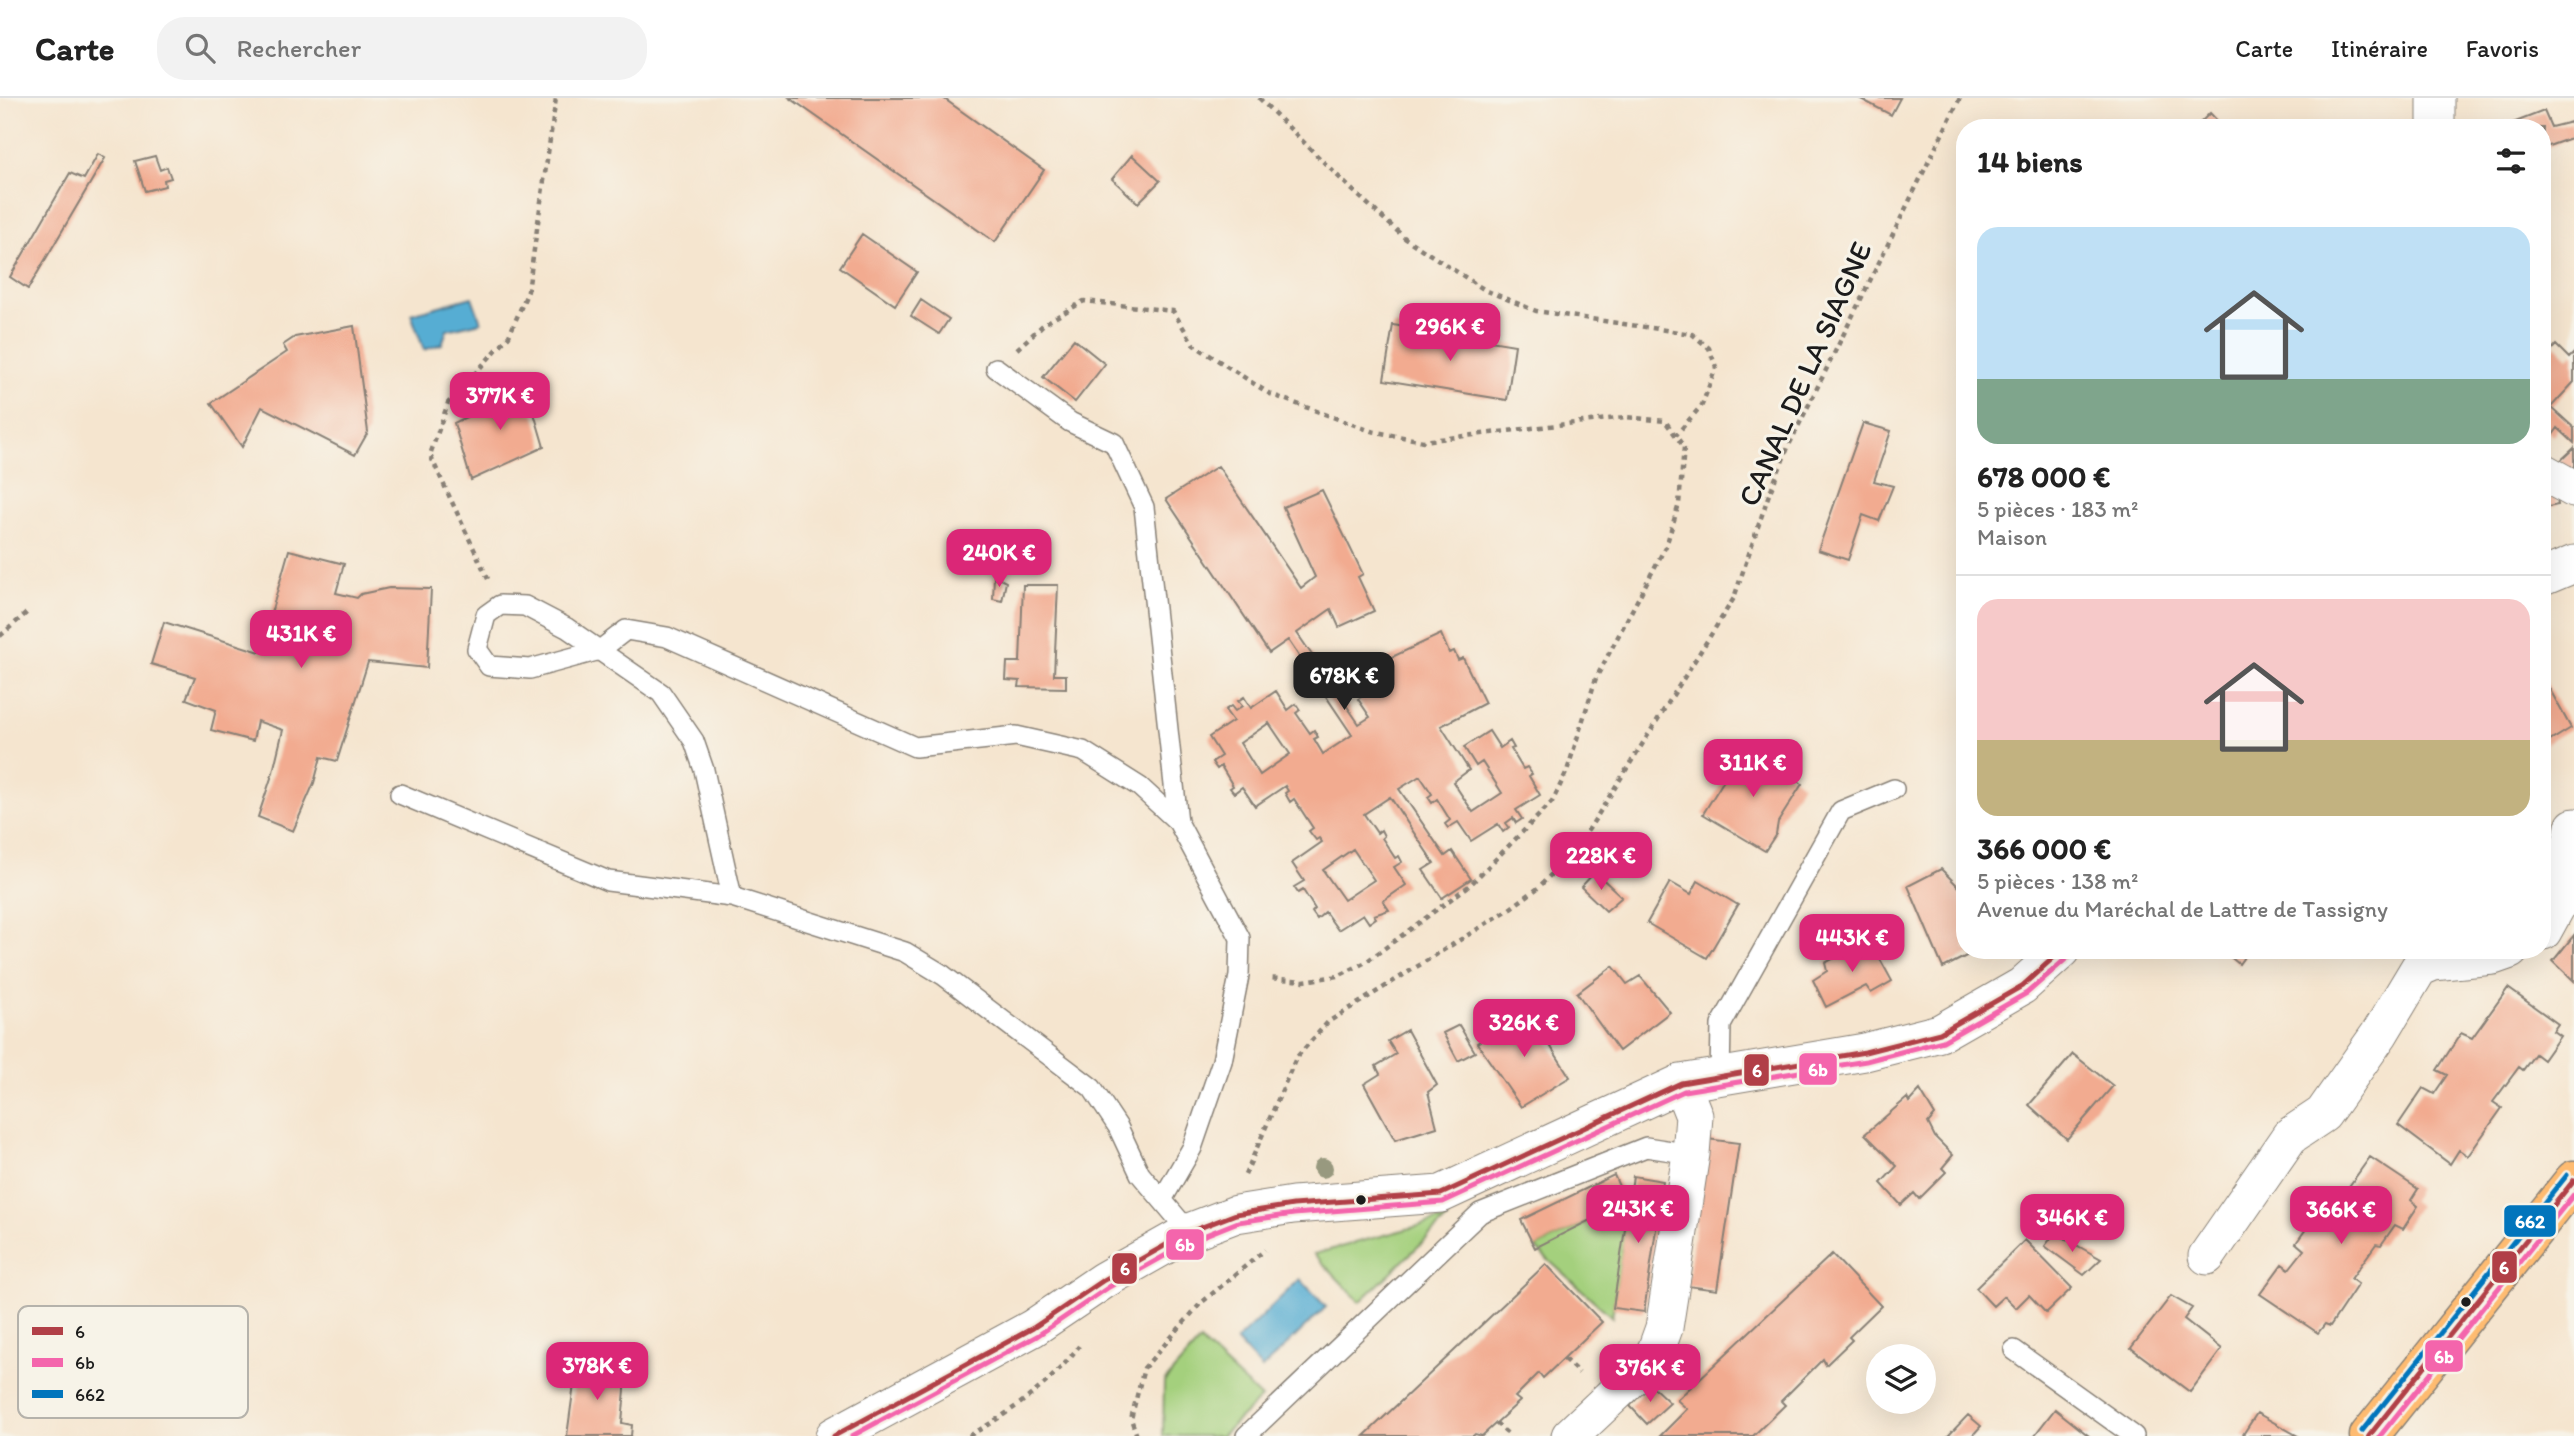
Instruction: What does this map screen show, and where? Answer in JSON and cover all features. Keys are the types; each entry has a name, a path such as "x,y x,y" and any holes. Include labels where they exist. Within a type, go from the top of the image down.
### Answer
{"main road":[{"path":"2368,1436 2574,1181"}],"street":[{"path":"2435,119 2436,98"},
{"path":"2551,476 2574,489"},
{"path":"2551,574 2574,564"},
{"path":"2551,916 2560,900 2574,827"},
{"path":"834,1436 1034,1328 1104,1280 1189,1231 1236,1214 1302,1204 1441,1194 1681,1083 1865,1052 1940,1033 2022,986 2052,959"},
{"path":"2207,1256 2290,1136 2323,1114 2380,1033 2419,968 2433,962 2463,959"},
{"path":"1570,1436 1655,1353 1664,1328 1694,1116 1681,1083"}],"lane":[{"path":"996,368 1070,422 1114,443 1144,507 1178,822"},
{"path":"732,897 704,770 694,741 661,693 600,650 567,628 525,606 500,605 486,615 477,649 489,666 530,669 600,650 626,630 667,637 915,747 1016,736 1083,751 1140,787 1178,822 1240,938 1239,976 1217,1074 1192,1148 1162,1200"},
{"path":"1720,1077 1721,1026 1841,811 1894,789"},
{"path":"400,794 608,881 732,897 905,952 943,975 1092,1088 1118,1126 1140,1174 1189,1231"},
{"path":"1246,1436 1480,1213 1646,1147 1690,1154"},
{"path":"2014,1350 2134,1436"}],"path":[{"path":"500,605 430,454 448,403 509,336 528,291 556,98"},
{"path":"1259,98 1406,239 1485,290 1536,311 1692,334 1709,348 1716,367 1702,405 1675,435"},
{"name":"CANAL DE LA SIAGNE","path":"1236,1214 1242,1182 1296,1058 1308,1041 1328,1022 1508,910 1538,888 1566,859 1589,829 1734,598 1768,497 1789,445 1959,98"},
{"path":"996,368 1044,324 1084,301 1173,311 1194,345 1270,394 1371,431 1423,441 1625,418 1665,421 1684,447 1679,504 1666,547 1596,678 1567,771 1552,802 1470,885 1366,962 1338,976 1304,981 1239,976"},
{"path":"0,636 30,610"},
{"path":"1137,1436 1131,1419 1144,1368 1201,1303 1266,1248"},
{"path":"969,1436 1034,1395 1061,1370 1081,1343"},
{"path":"1496,1423 1510,1436"}],"green space":[{"path":"1630,1201 1612,1317 1535,1248"},
{"path":"1448,1218 1360,1302 1314,1254"},
{"path":"1200,1341 1261,1398 1221,1436 1163,1436 1164,1382"}],"water":[{"path":"472,297 481,322 447,330 442,344 424,350 411,314"},
{"path":"1300,1279 1326,1307 1262,1369 1236,1341"}],"building":[{"path":"790,98 943,98 1044,170 995,242"},
{"path":"1859,98 1900,98 1891,115"},
{"path":"2544,111 2548,119 2523,119"},
{"path":"2210,113 2216,119 2204,119"},
{"path":"2571,122 2574,137 2551,145 2551,127"},
{"path":"98,154 105,158 28,289 10,277 70,173 84,179"},
{"path":"1132,155 1160,181 1138,203 1112,179"},
{"path":"155,156 160,170 167,167 171,178 164,180 165,186 145,191 135,161"},
{"path":"862,234 917,272 895,305 840,267"},
{"path":"921,300 949,319 939,334 911,316"},
{"path":"1393,325 1515,345 1507,400 1384,380"},
{"path":"354,326 368,432 355,455 262,407 242,447 211,403 287,352 283,345 295,337"},
{"path":"1074,339 1105,364 1075,402 1043,377"},
{"path":"2556,345 2569,358 2574,353 2574,382 2551,407 2551,350"},
{"path":"529,371 535,388 528,392 529,413 534,413 544,447 471,480 454,423 520,391 514,377"},
{"path":"2551,407 2574,428 2574,443 2558,428 2552,436"},
{"path":"1863,423 1891,431 1874,481 1893,486 1879,521 1863,515 1848,560 1818,550"},
{"path":"2574,448 2574,471 2559,462"},
{"path":"1218,466 1301,588 1315,577 1283,507 1322,490 1363,574 1358,577 1374,611 1339,627 1331,609 1297,633 1359,724 1370,717 1358,699 1371,691 1362,671 1441,634 1449,653 1454,651 1458,660 1463,658 1485,703 1441,726 1469,770 1453,782 1473,812 1502,793 1482,762 1476,766 1464,747 1489,731 1500,748 1510,741 1514,748 1511,749 1523,769 1527,767 1532,774 1529,776 1540,795 1516,810 1522,819 1516,823 1513,818 1506,823 1509,827 1503,832 1498,824 1471,841 1458,822 1448,828 1445,824 1450,820 1437,799 1432,803 1428,797 1432,794 1420,776 1399,789 1445,856 1452,851 1471,879 1442,898 1423,870 1434,863 1390,797 1364,814 1377,833 1381,830 1384,836 1382,838 1395,858 1399,856 1402,862 1394,867 1406,885 1383,901 1389,910 1374,915 1376,918 1369,923 1363,914 1338,930 1325,912 1317,919 1312,912 1315,909 1303,890 1298,893 1294,887 1304,881 1292,863 1322,842 1319,838 1316,840 1309,831 1313,828 1294,799 1290,802 1285,786 1255,806 1242,787 1234,793 1230,788 1233,786 1221,766 1217,769 1212,762 1221,756 1209,737 1233,721 1225,710 1231,706 1235,711 1242,706 1238,701 1244,697 1251,708 1276,691 1288,710 1296,704 1300,710 1296,713 1310,733 1314,730 1318,737 1314,739 1323,754 1352,735 1288,640 1269,653 1166,499","holes":["1269,723 1290,754 1260,775 1240,743","1353,849 1374,880 1344,900 1323,870"]},
{"path":"2555,490 2558,505 2551,506 2551,491"},
{"path":"289,550 344,564 336,593 357,598 361,594 389,588 431,589 427,668 368,662 337,761 321,757 314,783 293,831 258,817 283,730 257,721 253,741 211,730 216,710 186,699 195,677 151,664 164,622 260,652"},
{"path":"994,576 1006,582 1002,601 993,599"},
{"path":"1023,585 1058,585 1054,675 1066,675 1066,688 1019,687 1020,681 1006,680 1007,662 1020,662"},
{"path":"2551,692 2571,728 2551,740"},
{"path":"1742,751 1777,764 1802,784 1778,822 1776,834 1765,851 1703,814"},
{"path":"1941,869 1956,884 1956,959 1960,959 1943,968 1908,886"},
{"path":"1595,872 1622,897 1606,911 1581,887"},
{"path":"1698,881 1738,905 1707,958 1647,923 1670,882 1691,894"},
{"path":"2574,935 2574,981 2553,961"},
{"path":"1869,939 1892,981 1871,993 1866,986 1826,1007 1813,980 1827,971 1825,963"},
{"path":"1613,966 1627,984 1640,976 1670,1012 1619,1051 1577,993"},
{"path":"2508,988 2558,1024 2553,1031 2560,1036 2543,1060 2535,1054 2523,1070 2519,1067 2493,1102 2502,1108 2468,1156 2459,1150 2450,1164 2398,1125 2423,1088 2434,1094 2447,1075 2437,1070 2461,1033 2472,1038"},
{"path":"1528,1011 1570,1077 1521,1107 1477,1043"},
{"path":"1459,1025 1475,1052 1458,1061 1443,1033"},
{"path":"1407,1030 1437,1085 1428,1092 1437,1127 1395,1140 1364,1084 1380,1074 1376,1066 1396,1054 1388,1041"},
{"path":"2073,1054 2113,1086 2067,1139 2029,1105"},
{"path":"1920,1090 1935,1115 1928,1123 1935,1137 1953,1155 1942,1168 1946,1172 1919,1199 1914,1193 1901,1205 1881,1183 1897,1166 1865,1134 1907,1098 1909,1102"},
{"path":"1707,1139 1739,1143 1717,1290 1687,1286"},
{"path":"2370,1157 2418,1189 2411,1200 2418,1206 2403,1229 2395,1225 2381,1245 2376,1244 2351,1279 2358,1284 2330,1326 2325,1324 2318,1333 2260,1294 2282,1264 2289,1269 2304,1250 2296,1243 2324,1204 2332,1210"},
{"path":"1614,1175 1626,1202 1535,1248 1521,1220"},
{"path":"1633,1176 1663,1181 1644,1312 1613,1308"},
{"path":"2055,1233 2101,1259 2084,1275 2045,1246"},
{"path":"2025,1240 2072,1288 2046,1313 2029,1295 2016,1308 2004,1296 1993,1306 1976,1288"},
{"path":"1832,1254 1881,1306 1849,1337 1852,1340 1826,1365 1823,1359 1781,1401 1785,1405 1753,1436 1660,1436 1687,1409 1677,1400"},
{"path":"1546,1264 1602,1322 1543,1378 1539,1373 1515,1397 1520,1401 1482,1436 1364,1436"},
{"path":"2171,1296 2192,1308 2184,1319 2222,1349 2190,1392 2131,1348"},
{"path":"600,1354 599,1373 626,1378 622,1423 632,1425 631,1436 567,1436 578,1355"},
{"path":"1650,1384 1670,1403 1647,1424 1630,1406"},
{"path":"2055,1409 2089,1436 2034,1436"},
{"path":"2257,1413 2298,1436 2242,1436"},
{"path":"1968,1415 1981,1426 1972,1436 1948,1436"}],"transit line":[{"name":"6","path":"834,1436 1033,1328 1104,1280 1189,1232 1236,1214 1293,1205 1441,1194 1681,1083 1865,1052 1940,1033 2022,986 2052,959"},
{"name":"6b","path":"852,1436 1037,1336 1109,1287 1193,1240 1238,1222 1294,1214 1443,1202 1684,1091 1866,1061 1943,1041 2027,993 2066,959"},
{"name":"662","path":"2362,1431 2567,1175"},
{"name":"6","path":"2369,1436 2574,1180"},
{"name":"6b","path":"2380,1436 2574,1194"}]}
